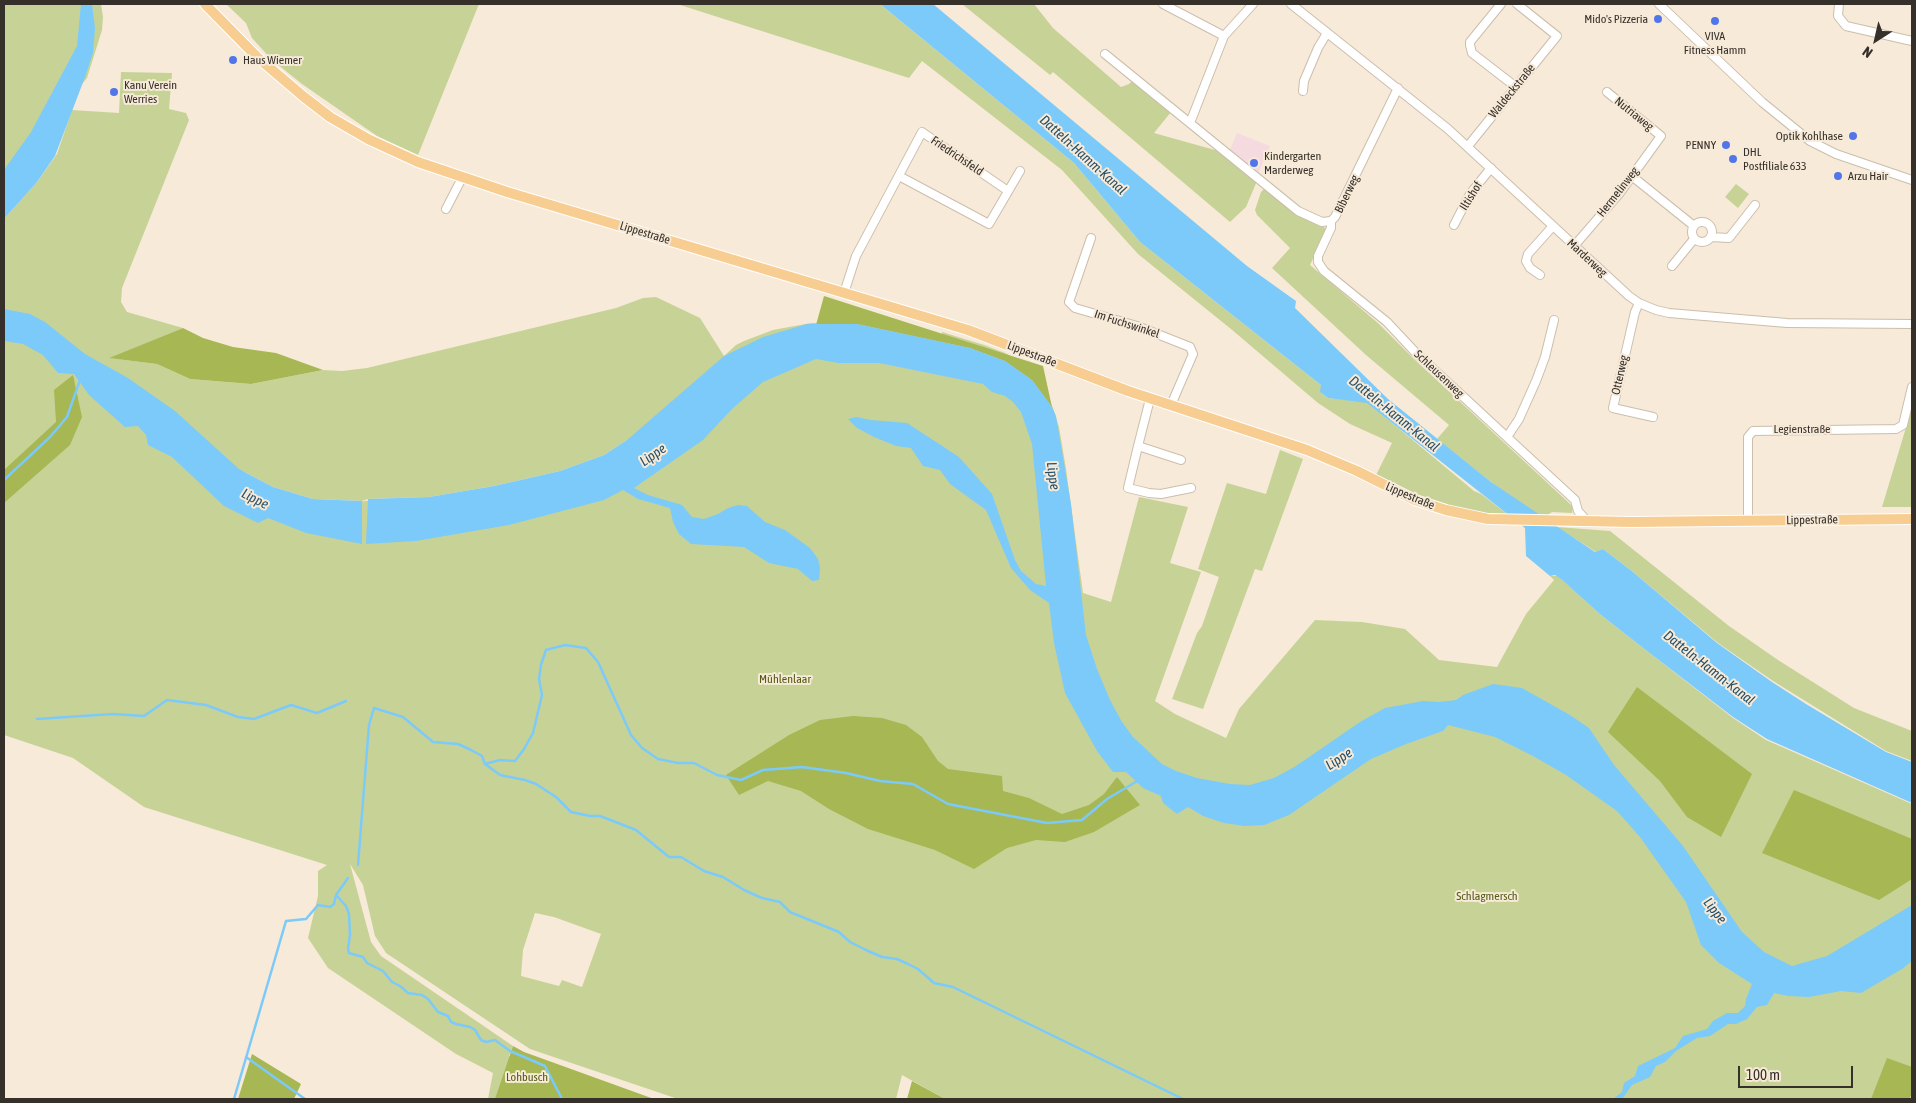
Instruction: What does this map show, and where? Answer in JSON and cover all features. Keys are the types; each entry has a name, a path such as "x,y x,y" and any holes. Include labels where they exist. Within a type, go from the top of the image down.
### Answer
{"main road":[{"name":"Lippestraße","path":"205,4 262,62 330,117 380,146 418,162 462,178 968,330 1150,399 1307,450 1432,506 1469,516 1503,519 1631,522 1912,519"}],"street":[{"path":"1163,4 1224,36"},
{"path":"1190,123 1224,36 1254,4"},
{"name":"Marderweg","path":"1291,4 1468,146 1574,246 1639,303 1669,313 1787,323 1912,324"},
{"path":"1501,4 1470,42 1470,46 1472,53 1516,87"},
{"name":"Waldeckstraße","path":"1468,146 1557,36 1517,4"},
{"path":"1659,4 1773,111 1810,141 1836,154 1912,180"},
{"path":"1839,4 1838,16 1846,26 1912,41"},
{"path":"1303,91 1304,82 1318,48 1327,33"},
{"name":"Biberweg","path":"1105,54 1298,211 1322,222 1331,221 1335,217 1398,88"},
{"name":"Nutriaweg","path":"1607,92 1661,136"},
{"name":"Friedrichsfeld","path":"844,293 856,256 922,132 1008,191"},
{"name":"Hermelinweg","path":"1574,246 1602,215 1661,136"},
{"name":"Iltishof","path":"1454,226 1470,194 1490,168"},
{"path":"899,176 990,224 1020,171"},
{"path":"1632,177 1694,226"},
{"path":"446,209 462,178"},
{"path":"1694,239 1702,242 1711,237 1729,238 1755,205"},
{"name":"Schleusenweg","path":"1331,221 1331,228 1318,256 1318,262 1324,271 1387,322 1416,353 1575,500 1578,511 1586,520"},
{"path":"1694,239 1692,231 1698,223 1705,223 1711,229 1711,237"},
{"path":"1540,275 1530,268 1526,261 1528,254 1553,226"},
{"name":"Im Fuchswinkel","path":"1090,238 1069,302 1075,308 1137,326 1190,347 1192,354 1171,405"},
{"path":"1672,266 1694,239"},
{"name":"Otterweg","path":"1639,303 1635,312 1613,408 1653,417"},
{"path":"1507,437 1519,419 1536,381 1545,357 1554,320"},
{"name":"Legienstraße","path":"1748,520 1748,437 1751,433 1756,430 1900,428 1912,387"},
{"path":"1150,399 1128,488 1161,494 1191,488"},
{"path":"1138,446 1181,460"}],"shaded area":[{"name":"Kindergarten Marderweg","path":"1237,133 1270,146 1258,174 1229,152"}],"green space":[{"path":"4,4 101,4 103,17 102,30 87,78 78,89 4,215"},
{"path":"226,4 479,4 418,155 377,136 302,84 272,60 252,38 246,23"},
{"path":"677,4 880,4 1074,163 1140,242 1321,385 1321,393 1328,398 1367,402 1474,491 1481,494 1511,517 1453,511 1374,479 1392,443 1350,424 1318,403 1231,329 1138,254 1062,170 922,61 909,78"},
{"path":"962,4 1034,4 1053,28 1121,87 1132,81 1171,112 1154,133 1222,152 1257,181 1246,207 1230,222 1053,72 1050,75"},
{"path":"121,72 172,73 169,109 186,113 189,120 122,288 121,302 127,312 183,328 110,358 157,364 190,379 251,384 323,370 342,371 367,368 616,308 643,298 656,297 700,318 724,356 736,345 773,330 811,323 850,322 942,337 942,332 1005,353 1031,367 1053,408 1059,427 1083,593 1111,602 1139,497 1188,507 1170,563 1201,572 1155,701 1175,714 1226,738 1239,709 1315,620 1362,622 1405,629 1439,660 1497,667 1526,614 1554,580 1550,576 1558,576 1601,615 1733,718 1766,740 1912,804 1912,1099 945,1099 902,1075 896,1099 678,1099 530,1049 386,953 375,936 363,885 350,864 371,942 381,956 513,1046 509,1056 637,1099 488,1099 493,1073 456,1054 328,968 308,938 318,896 318,871 327,865 144,807 73,758 4,735 4,219 37,182 57,154 72,110 119,113","holes":["627,440 620,451 531,483 403,502 383,499 348,503 302,500 261,484 243,471 273,487 313,499 362,501 368,499 429,497 494,486 560,471 604,455","535,913 554,917 601,934 582,987 562,980 559,986 521,976 523,950"]},
{"path":"1736,184 1749,194 1738,208 1725,197"},
{"path":"1265,188 1297,213 1327,229 1310,265 1379,324 1568,502 1573,507 1572,513 1552,512 1543,518 1491,482 1437,439 1449,425 1366,355 1272,268 1290,248 1257,215 1255,210 1261,192"},
{"path":"824,296 1043,366 1052,407 1032,380 1005,361 970,348 857,324 816,325"},
{"path":"183,328 203,338 233,347 276,353 323,370 251,384 190,379 157,364 109,358"},
{"path":"73,375 82,417 70,445 4,503 4,470 56,422 54,390"},
{"path":"1911,411 1912,507 1882,507"},
{"path":"1280,450 1303,459 1262,571 1255,569 1203,709 1172,699 1197,633 1202,626 1219,577 1198,569 1227,483 1266,494"},
{"path":"1557,527 1610,531 1729,626 1778,660 1854,708 1912,731 1912,761 1886,751 1773,681 1718,643 1603,549 1596,552"},
{"path":"1637,687 1752,774 1721,837 1687,817 1660,781 1608,732"},
{"path":"853,716 882,718 906,725 922,737 938,761 948,769 1002,776 1003,791 1029,798 1062,814 1089,805 1104,794 1117,777 1140,805 1094,832 1065,842 1036,840 1007,848 974,869 935,850 868,829 829,809 801,791 768,781 739,795 726,775 789,735 820,720"},
{"path":"1794,790 1912,839 1912,879 1879,900 1762,853"},
{"name":"Lohbusch","path":"513,1046 524,1052 654,1099 495,1099"},
{"path":"252,1054 301,1084 294,1099 238,1099"},
{"path":"1887,1058 1912,1067 1912,1094 1909,1099 1871,1099"},
{"path":"912,1081 945,1099 907,1099"}],"water":[{"path":"81,4 92,4 95,28 93,53 85,77 55,156 37,182 4,219 4,170 31,132 77,46"},
{"name":"Datteln-Hamm-Kanal","path":"880,4 933,4 1247,266 1296,301 1295,308 1388,399 1491,482 1595,552 1603,549 1717,643 1772,682 1886,752 1912,762 1912,803 1767,739 1733,717 1647,651 1601,615 1561,579 1555,575 1550,576 1526,556 1525,528 1367,403 1328,398 1320,392 1321,385 1140,242 1074,163"},
{"name":"Lippe","path":"4,309 30,314 45,322 85,354 128,378 175,411 239,469 273,487 313,499 362,501 362,544 306,533 268,518 258,523 224,506 172,457 148,445 146,435 138,426 125,427 89,395 74,374 58,373 43,355 23,344 4,341"},
{"name":"Lippe","path":"807,324 857,324 970,348 1005,361 1032,380 1052,407 1056,416 1071,504 1086,635 1097,669 1122,722 1133,737 1162,764 1197,778 1230,784 1250,785 1274,778 1296,766 1360,722 1385,708 1423,701 1456,700 1463,695 1493,684 1522,688 1589,728 1614,765 1683,846 1742,932 1764,952 1792,966 1827,956 1912,905 1912,961 1861,993 1841,991 1809,997 1774,993 1767,1005 1757,1007 1747,1019 1736,1024 1728,1024 1710,1036 1697,1038 1676,1051 1665,1062 1656,1066 1650,1077 1632,1085 1622,1099 1613,1099 1622,1092 1624,1083 1635,1076 1638,1066 1675,1048 1683,1036 1707,1029 1713,1021 1727,1013 1738,1013 1745,1006 1752,984 1719,963 1701,945 1686,902 1640,837 1617,811 1566,775 1495,737 1448,725 1443,731 1371,759 1289,815 1264,825 1245,826 1224,823 1203,816 1188,807 1177,814 1163,803 1161,796 1143,788 1126,772 1113,772 1097,751 1065,693 1054,643 1049,603 1030,590 1011,568 986,510 950,484 940,470 923,466 911,448 896,446 874,437 857,428 848,419 856,417 907,423 959,457 992,494 1015,560 1021,571 1036,584 1046,586 1032,444 1021,412 1013,402 1005,396 992,392 983,384 879,363 838,363 816,359 763,382 732,409 703,440 634,488 648,495 682,505 692,517 704,519 728,508 738,505 747,506 765,522 785,530 810,548 818,559 820,568 819,580 812,581 798,569 769,563 744,547 691,544 679,534 673,522 670,508 638,499 623,490 604,500 509,525 416,541 366,544 368,499 429,497 494,486 560,471 604,455 627,440 724,356 763,337"}],"waterway":[{"path":"4,480 50,437 67,417 80,380"},
{"path":"485,764 500,760 515,761 524,749 533,733 542,695 539,679 546,650 565,645 586,648 598,662 631,735 642,748 658,759 678,763 694,763 717,775 741,780 763,770 802,767 846,773 880,781 913,784 948,804 1047,823 1082,820 1107,799 1139,780"},
{"path":"37,719 113,714 144,716 167,700 206,705 238,717 254,719 291,705 317,713 346,701"},
{"path":"358,865 369,725 374,708 403,717 433,742 458,744 471,750 482,756 485,764 500,775 536,784 556,797 571,812 600,816 636,830 669,857 681,857 704,871 723,877 744,890 762,898 780,902 790,912 839,932 850,942 866,950 882,957 897,959 908,964 918,969 934,983 953,987 1183,1099"},
{"path":"348,878 336,895 346,906 349,914 349,953 363,957 367,963 383,971 392,982 408,993 422,995 428,999 438,1012 448,1016 451,1022 475,1030 481,1040 486,1042 495,1040 510,1051 545,1066 562,1099"},
{"path":"234,1099 286,921 306,919 318,905 330,907 334,904 336,895"},
{"path":"246,1057 305,1099"}],"place":[{"name":"Mido's Pizzeria","path":"1658,19"},
{"name":"VIVA Fitness Hamm","path":"1715,21"},
{"name":"Haus Wiemer","path":"233,60"},
{"name":"Kanu Verein Werries","path":"114,92"},
{"name":"Optik Kohlhase","path":"1853,136"},
{"name":"PENNY","path":"1726,145"},
{"name":"DHL Postfiliale 633","path":"1733,159"},
{"name":"Kindergarten Marderweg","path":"1254,163"},
{"name":"Arzu Hair","path":"1838,176"}],"park label":[{"name":"Mühlenlaar","path":"785,679"},
{"name":"Schlagmersch","path":"1487,896"}]}
